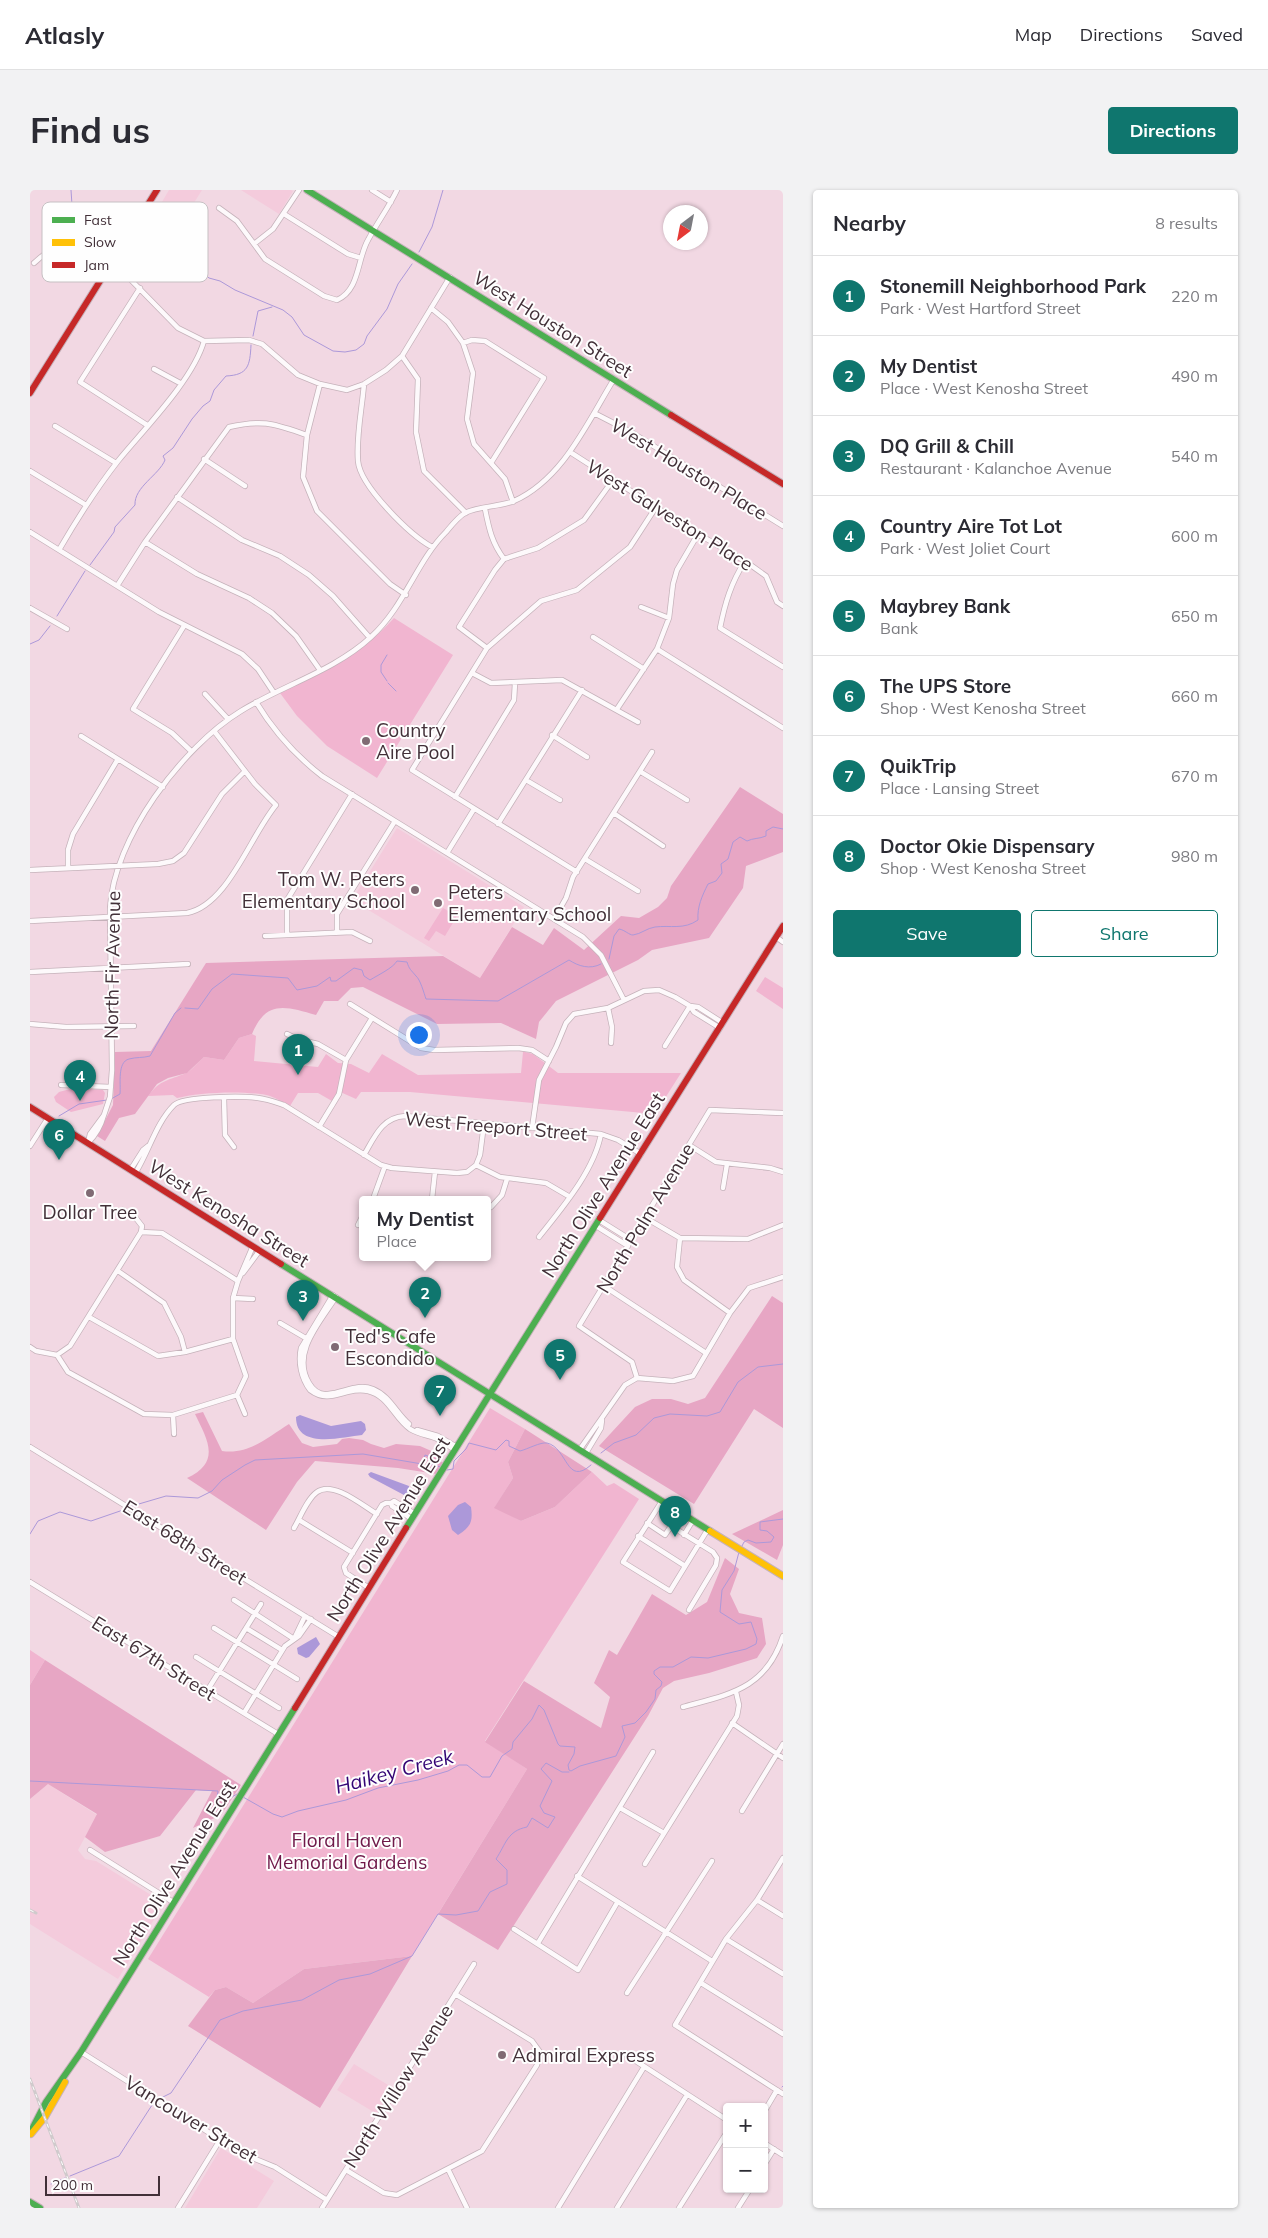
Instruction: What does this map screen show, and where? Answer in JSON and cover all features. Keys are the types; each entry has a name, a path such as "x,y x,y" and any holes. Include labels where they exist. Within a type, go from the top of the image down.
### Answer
{"main road":[{"path":"150,202 157,190"},
{"name":"West Houston Street","path":"307,190 783,484"},
{"path":"30,393 100,282"},
{"name":"North Olive Avenue East","path":"30,2134 46,2102 81,2052 490,1393 783,926"},
{"name":"West Kenosha Street","path":"30,1107 662,1501"},
{"path":"662,1501 783,1576"},
{"path":"30,2202 40,2208"}],"street":[{"path":"254,244 273,229 299,190"},
{"path":"372,190 391,202"},
{"path":"219,208 236,221 265,259 329,299 337,300 351,288 365,244 397,190"},
{"path":"284,214 348,254 361,258"},
{"path":"34,263 42,256"},
{"path":"132,282 140,288 178,328 204,341 249,340 262,344 298,375 320,384 347,390 364,384 386,370 402,356 450,277"},
{"path":"140,288 80,382 147,425"},
{"path":"431,308 448,322 463,343 474,373 467,419 474,444 504,479 513,502"},
{"path":"463,343 472,340 485,341 544,378 491,463"},
{"path":"59,550 86,505 116,463 200,355 204,341"},
{"path":"402,356 418,379 416,432 424,471 466,513 513,502 543,484 570,452 614,380"},
{"path":"154,369 180,383"},
{"path":"320,384 307,435 304,477 317,511 390,584 406,595"},
{"path":"364,384 358,463 366,482 407,530 432,547"},
{"name":"West Houston Place","path":"594,413 631,432 783,526"},
{"path":"117,586 145,542 204,459 229,428 244,424 270,422 307,435"},
{"path":"55,426 116,463"},
{"name":"West Galveston Place","path":"570,452 766,576 777,602 783,606"},
{"path":"204,459 246,486"},
{"path":"30,471 86,505"},
{"path":"487,648 460,627 494,570 504,559 538,548 584,520 613,480"},
{"path":"177,497 242,540 280,556 309,574 333,596 370,638"},
{"path":"576,872 412,770 487,648 542,601 577,590 630,547 656,507"},
{"path":"486,509 490,536 504,559"},
{"name":"North Fir Avenue","path":"88,1143 100,1126 110,1097 111,892 118,866 128,842 163,787 191,751 228,719 256,702 347,656 370,638 389,618 406,595 432,547 466,513"},
{"path":"30,532 184,626 229,646 258,669 274,693"},
{"path":"617,709 657,649 669,618 673,584 677,570 698,534"},
{"path":"145,542 197,574 249,598 272,613 296,636 320,670"},
{"path":"745,561 734,579 725,604 720,628 783,667"},
{"path":"641,607 669,618"},
{"path":"30,608 67,629"},
{"path":"184,626 134,709 172,733 191,751"},
{"path":"593,637 644,669"},
{"path":"657,649 783,728"},
{"path":"472,673 490,684 562,680 638,722"},
{"path":"455,797 514,700 515,683"},
{"path":"498,824 552,735 582,690"},
{"path":"205,694 228,719"},
{"path":"256,702 267,719 298,756 322,776 554,919 593,946 606,963 624,1000"},
{"path":"30,921 181,913 199,908 219,893 276,805 244,770 214,731"},
{"path":"552,735 588,757"},
{"path":"81,736 163,787"},
{"path":"554,919 566,898 576,872 615,814 652,752"},
{"path":"68,868 68,850 73,834 118,759"},
{"path":"30,870 158,864 172,861 186,850 222,794 244,770"},
{"path":"641,772 687,800"},
{"path":"526,780 560,800"},
{"path":"287,935 287,900 352,794"},
{"path":"447,853 474,809"},
{"path":"615,814 663,846"},
{"path":"337,932 337,914 396,821"},
{"path":"585,859 638,891"},
{"path":"265,936 337,932 356,933 370,940"},
{"path":"779,935 783,942"},
{"path":"30,972 188,964"},
{"path":"532,1128 537,1085 569,1018 581,1012 608,1008 644,991 659,990 690,1006 698,1007 721,1025"},
{"path":"350,1004 416,1045 428,1050 518,1048 532,1050 549,1061"},
{"path":"665,1046 690,1006"},
{"path":"608,1008 612,1027 612,1043"},
{"path":"319,1127 339,1094 346,1060 372,1018"},
{"path":"30,1024 66,1027 134,1026"},
{"path":"287,1034 297,1039 318,1044 346,1060"},
{"path":"61,1085 111,1087"},
{"path":"133,1171 142,1150 149,1145 169,1112 178,1102 194,1098 251,1097 269,1100 284,1105 385,1166 434,1172 461,1173 476,1165 480,1155 484,1124"},
{"path":"224,1098 225,1135 234,1147"},
{"name":"North Palm Avenue","path":"637,1378 632,1362 579,1326 710,1110 783,1114"},
{"name":"West Freeport Street","path":"364,1155 384,1123 400,1116 601,1134 618,1140 641,1154"},
{"path":"30,1146 48,1118"},
{"path":"538,1237 570,1197 595,1155 601,1134"},
{"path":"689,1146 716,1162 770,1168 783,1172"},
{"path":"723,1188 727,1164"},
{"path":"476,1165 493,1175 546,1183 570,1197"},
{"path":"374,1196 385,1166"},
{"path":"432,1196 434,1172"},
{"path":"492,1207 502,1195 507,1178"},
{"path":"30,1348 57,1355 70,1346 141,1232 142,1226 135,1217 123,1210"},
{"path":"644,1217 680,1238 748,1239 783,1226"},
{"path":"598,1223 631,1240"},
{"path":"598,1223 628,1246"},
{"path":"141,1232 162,1233 238,1280"},
{"path":"680,1238 677,1267 684,1280 730,1313"},
{"path":"57,1355 68,1372 144,1414 173,1414 237,1395 246,1376 233,1339 233,1298 238,1280 253,1246"},
{"path":"238,1280 260,1250"},
{"path":"118,1271 164,1303 181,1337 185,1352"},
{"path":"583,1451 595,1425 602,1420 624,1385 637,1378 673,1381 693,1376 730,1313 749,1288 783,1277"},
{"path":"604,1286 706,1353"},
{"path":"334,1296 308,1340 301,1348 300,1361 305,1384 315,1392 328,1397 358,1390 372,1393 387,1402 399,1419 410,1429 456,1448"},
{"path":"233,1298 253,1299"},
{"path":"89,1317 158,1356 185,1352 233,1339"},
{"path":"280,1323 308,1340"},
{"path":"237,1395 245,1414"},
{"path":"173,1414 174,1434"},
{"name":"East 68th Street","path":"30,1448 339,1637"},
{"path":"294,1528 316,1493 329,1488 339,1491 377,1514"},
{"path":"662,1501 646,1523 623,1562 670,1591 708,1529"},
{"path":"369,1588 344,1570 377,1514 384,1503 394,1502 414,1517"},
{"path":"299,1520 353,1553"},
{"path":"684,1535 693,1520"},
{"path":"646,1523 665,1535 671,1526 713,1552 717,1558 716,1565 689,1610"},
{"path":"638,1536 685,1566"},
{"name":"East 67th Street","path":"30,1582 207,1691 245,1711 278,1734"},
{"path":"234,1600 294,1639"},
{"path":"207,1691 261,1604"},
{"path":"294,1639 305,1616"},
{"path":"245,1711 282,1650 311,1619"},
{"path":"214,1628 297,1679"},
{"path":"246,1628 282,1650"},
{"path":"683,1707 736,1692 768,1666 783,1636"},
{"path":"196,1657 279,1708"},
{"path":"646,1864 737,1716 739,1705 736,1692"},
{"path":"732,1723 783,1758"},
{"path":"742,1811 783,1744"},
{"path":"538,1943 653,1752"},
{"path":"620,1808 664,1834"},
{"path":"90,1850 173,1902"},
{"path":"783,1858 757,1900 726,1939 675,2025 783,2094"},
{"path":"627,1993 712,1861"},
{"path":"577,1876 617,1903 667,1931 712,1961"},
{"path":"757,1900 783,1916"},
{"path":"514,1929 578,1970 617,1903"},
{"path":"726,1939 783,1974"},
{"name":"North Willow Avenue","path":"322,2208 474,1964"},
{"path":"701,1982 783,2034"},
{"path":"346,2170 384,2193 391,2195 401,2193 482,2152 486,2147 539,2060 538,2048 532,2041 455,1994"},
{"name":"Vancouver Street","path":"81,2052 220,2140 250,2158 281,2170 327,2200"},
{"path":"625,2054 723,2118"},
{"path":"558,2208 644,2067"},
{"path":"768,2105 777,2090"},
{"path":"617,2208 687,2096"},
{"path":"679,2208 723,2138"},
{"path":"178,2208 220,2140"},
{"path":"768,2145 783,2155"},
{"path":"768,2159 774,2149"},
{"path":"448,2169 467,2208"},
{"path":"738,2208 747,2193"}],"shaded area":[{"path":"169,190 202,190 194,202 162,202"},
{"path":"241,190 291,190 293,191 279,214"},
{"path":"740,787 783,814 783,852 746,866 743,888 709,938 652,950 638,960 556,1001 539,1022 536,1039 501,1023 437,1024 363,987 351,988 338,1001 324,1001 316,1015 286,1008 270,1011 257,1023 252,1034 239,1038 224,1060 204,1057 187,1073 168,1078 157,1084 135,1114 119,1118 105,1141 97,1136 113,1105 115,1052 151,1051 206,963 443,956 480,978 512,927 543,945 554,928 584,950 621,916 639,918 658,907 667,898 671,886"},
{"name":"Peters Elementary School","path":"397,828 524,907 480,978 352,900"},
{"path":"772,1296 783,1303 783,1428 754,1409 694,1504 599,1446 635,1407 652,1399 671,1399 688,1404 705,1398"},
{"path":"203,1412 222,1451 232,1452 250,1448 289,1424 302,1443 313,1447 337,1444 342,1439 349,1438 363,1440 384,1448 396,1444 420,1446 436,1453 438,1459 443,1463 436,1474 398,1468 315,1461 297,1482 266,1530 187,1478 198,1472 205,1465 208,1457 207,1441 195,1414"},
{"path":"300,1415 331,1426 361,1421 365,1424 366,1430 362,1435 343,1438 312,1438 304,1434 298,1427 296,1417"},
{"path":"525,1429 592,1472 555,1507 521,1521 494,1508 513,1478 508,1462"},
{"path":"371,1472 409,1486 409,1493 404,1495 370,1477 368,1474"},
{"path":"465,1502 471,1507 472,1516 466,1529 458,1535 452,1530 448,1516 458,1505"},
{"path":"783,1510 783,1545 777,1560 732,1534"},
{"path":"725,1558 739,1569 730,1594 739,1613 762,1618 766,1644 757,1658 709,1673 674,1681 663,1688 648,1716 498,1950 438,1914 527,1769 485,1742 524,1681 601,1728 610,1697 594,1683 609,1650 617,1655 652,1594 686,1615 707,1602"},
{"path":"316,1637 320,1644 309,1657 306,1658 298,1654 297,1648"},
{"path":"45,1660 241,1785 221,1815 193,1828 212,1791 196,1790 160,1836 105,1852 85,1837 97,1814 48,1784 30,1799 30,1685"},
{"path":"48,1784 97,1815 78,1850 85,1859 96,1861 164,1903 118,1979 30,1924 30,1799"},
{"path":"412,1956 320,2108 188,2026 215,1990 226,1987 253,2003 304,1969"},
{"path":"354,2064 393,2088 377,2114 337,2090"},
{"path":"221,2148 274,2181 257,2208 185,2208"}],"green space":[{"path":"394,618 453,655 377,778 327,746 297,716 280,693 341,662 369,642"},
{"path":"443,908 457,916 445,936 436,931 429,941 424,938"},
{"path":"765,977 783,988 783,1009 756,991"},
{"path":"252,1034 256,1036 254,1061 318,1067 326,1054 338,1063 351,1064 369,1073 382,1054 418,1075 521,1073 523,1052 525,1052 533,1054 558,1073 681,1073 655,1114 410,1092 361,1092 356,1099 338,1091 332,1101 318,1093 298,1093 290,1106 270,1096 237,1092 210,1093 177,1098 173,1095 148,1096 161,1083 188,1072 204,1057 224,1060 239,1038"},
{"path":"74,1088 103,1090 105,1093 103,1104 71,1112 56,1102 54,1097 59,1092"},
{"name":"Floral Haven Memorial Gardens","path":"490,1408 525,1429 508,1462 513,1478 495,1507 521,1521 555,1507 592,1472 607,1486 614,1483 639,1499 485,1741 527,1769 412,1956 304,1969 253,2003 226,1987 215,1990 209,1997 148,1959"},
{"path":"30,1650 45,1660 30,1685"}],"waterway":[{"path":"71,190 72,202"},
{"path":"419,252 432,227 443,190"},
{"path":"208,277 283,310 292,317 304,335 333,351 345,352 356,350 364,344 367,336 387,309 398,284 412,264"},
{"path":"253,336 258,311 272,307"},
{"path":"90,565 114,532 115,527 135,505 138,492 162,466 165,460 163,456 173,448 192,419 210,401 214,390 226,376 239,374 246,368 250,359 251,345"},
{"path":"57,616 85,571"},
{"path":"30,644 39,640 50,626"},
{"path":"387,655 381,665 381,672 387,681"},
{"path":"388,683 396,691"},
{"path":"609,959 614,936 619,929 633,935 652,928 682,926 698,920 699,906 708,884 716,881 722,873 721,864 728,859 733,842 740,837 747,841 761,838 766,836 766,831 773,827 783,829"},
{"path":"185,1008 198,1009 212,989 232,974 288,978 297,990 317,986 330,977 331,981 336,981 354,968 362,970 364,976 370,980 389,969 397,961 407,962 409,968 419,980 426,999 498,1001 569,960 584,966 593,967 601,964"},
{"path":"111,1099 120,1094 121,1069 125,1061 132,1058 150,1056 175,1013 181,1008"},
{"path":"59,1116 79,1104 107,1100"},
{"path":"601,1453 614,1443 636,1435 654,1418 670,1414 707,1416 720,1412 738,1382 758,1367 783,1364"},
{"path":"447,1470 453,1469 454,1461 466,1449 469,1443 496,1450 506,1440 509,1441 509,1446 520,1451 544,1443 554,1446 572,1469 577,1472 583,1471 591,1465"},
{"path":"132,1506 166,1496 198,1498 212,1491 222,1480 255,1460 363,1454 422,1464 425,1455 428,1456 432,1465 441,1467"},
{"path":"30,1534 38,1521 60,1512 91,1521 126,1509"},
{"name":"Haikey Creek","path":"742,1546 748,1540 756,1543 771,1542 774,1537 767,1531 760,1530 760,1522 783,1519"},
{"name":"Haikey Creek","path":"243,1797 282,1817 298,1811 346,1800 378,1788 418,1780 448,1771 459,1765 467,1765 482,1777 490,1777 502,1756 512,1749 513,1742 532,1719 539,1705 544,1710 558,1744 560,1746 575,1747 574,1754 568,1765 569,1770 571,1771 580,1766 616,1756 625,1737 622,1726 635,1723 646,1712 655,1699 656,1690 661,1686 662,1682 654,1674 654,1671 660,1667 673,1667 691,1657 708,1658 746,1649 756,1644 757,1639 751,1622 739,1624 720,1612 722,1590 734,1571 739,1552"},
{"path":"161,2098 171,2093 220,2020 243,2011 302,2000 339,1980 370,1974 412,1956 438,1914 456,1915 478,1911 490,1892 507,1884 507,1870 496,1859 511,1835 527,1827 532,1818 548,1828 555,1817 544,1813 540,1806 552,1781 541,1769 546,1763 562,1772 569,1772"},
{"name":"Haikey Creek","path":"30,1781 218,1791 217,1797 224,1802 237,1794"},
{"path":"70,2176 119,2156 154,2102"},
{"path":"51,2184 65,2178"}],"railway":[{"path":"30,1910 36,1913"},
{"path":"30,2079 79,2208"}],"traffic: fast":[{"path":"307,190 671,415"},
{"path":"406,1528 600,1218"},
{"path":"281,1264 710,1531"},
{"path":"30,2133 46,2102 81,2052 295,1708"},
{"path":"30,2202 40,2208"}],"traffic: slow":[{"path":"710,1531 783,1576"},
{"path":"31,2134 45,2117 65,2082"}],"traffic: jam":[{"path":"149,202 157,190"},
{"path":"30,393 99,282"},
{"path":"671,415 783,484"},
{"path":"600,1218 783,926"},
{"path":"30,1107 281,1264"},
{"path":"295,1708 406,1528"}],"place":[{"name":"Country Aire Pool","path":"366,741"},
{"name":"Tom W. Peters Elementary School","path":"415,890"},
{"name":"Peters Elementary School","path":"438,903"},
{"name":"Stonemill Neighborhood Park","path":"298,1075"},
{"name":"Country Aire Tot Lot","path":"80,1101"},
{"name":"The UPS Store","path":"59,1160"},
{"name":"Dollar Tree","path":"90,1193"},
{"name":"My Dentist","path":"425,1318"},
{"name":"DQ Grill & Chill","path":"303,1321"},
{"name":"Ted's Cafe Escondido","path":"335,1347"},
{"name":"Maybrey Bank","path":"560,1380"},
{"name":"QuikTrip","path":"440,1416"},
{"name":"Doctor Okie Dispensary","path":"675,1537"},
{"name":"Admiral Express","path":"502,2055"}]}
